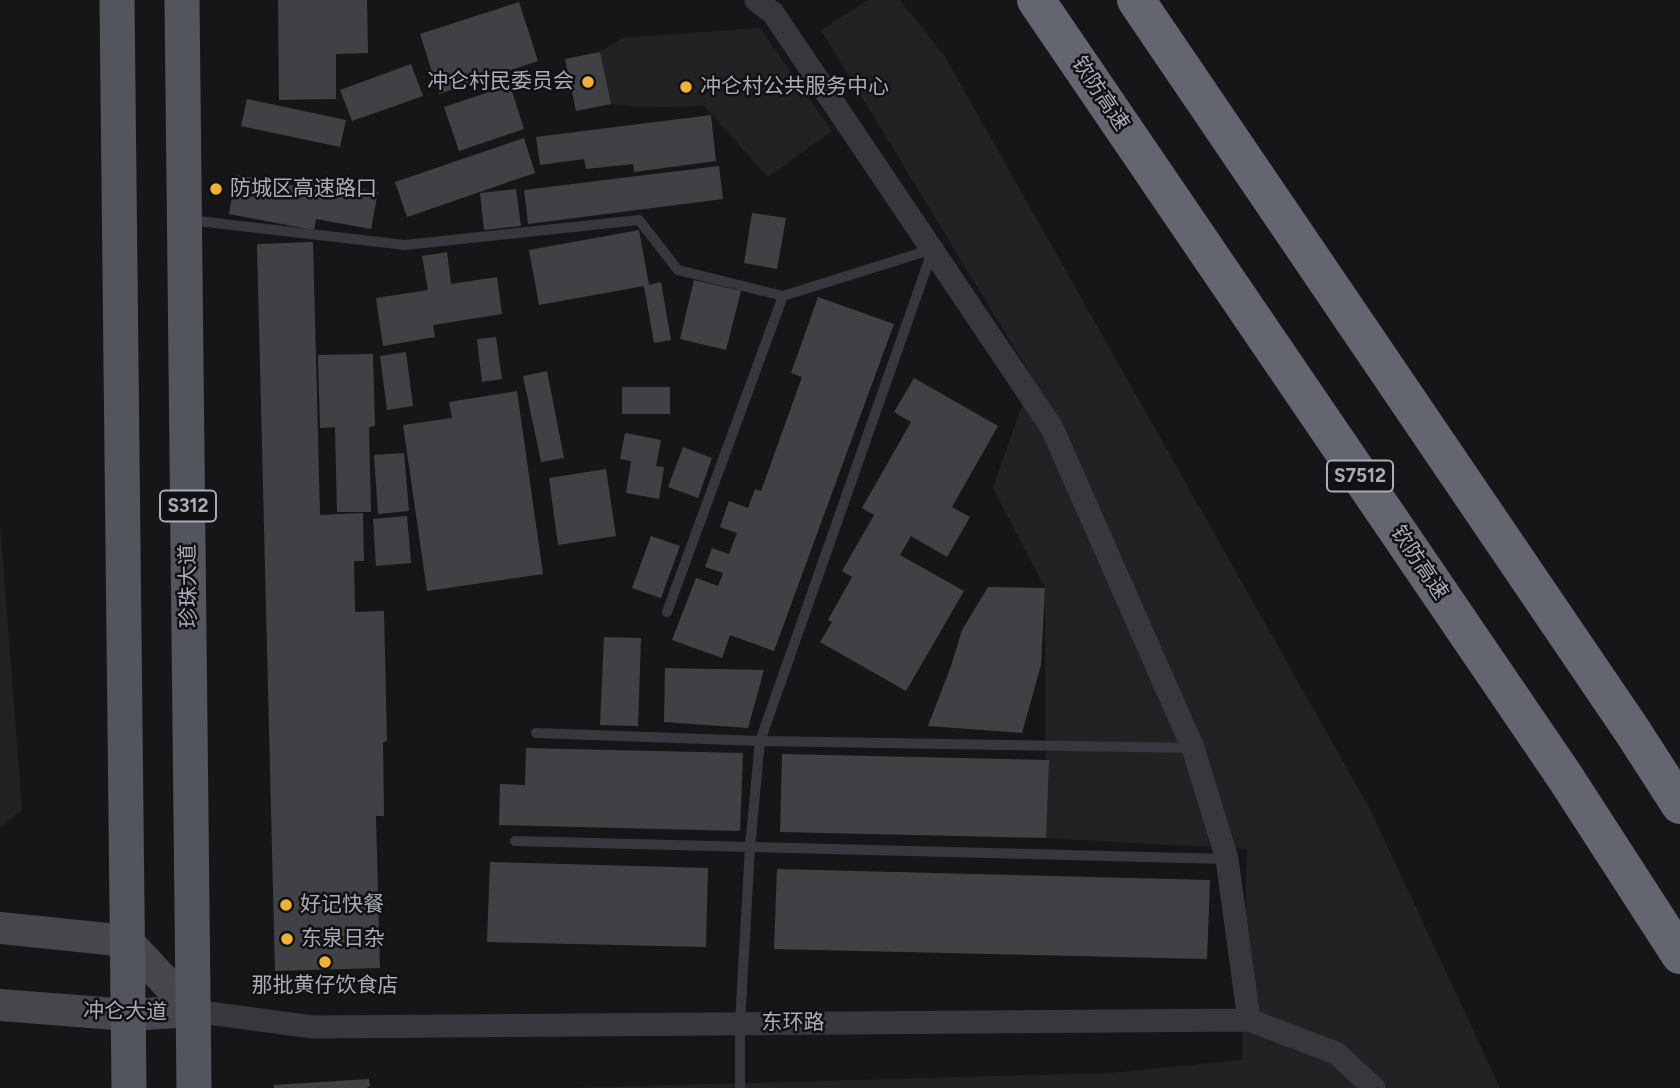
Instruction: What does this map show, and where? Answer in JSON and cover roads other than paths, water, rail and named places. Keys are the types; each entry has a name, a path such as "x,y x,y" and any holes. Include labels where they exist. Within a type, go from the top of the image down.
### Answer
{"highway":[{"name":"钦防高速","path":"1036,0 1565,777 1680,955"},
{"path":"1136,0 1680,805"}],"main road":[{"path":"117,0 129,1088"},
{"name":"珍珠大道","path":"182,0 194,1088"},
{"path":"0,928 127,941"},
{"name":"冲仑大道","path":"127,941 194,1011"},
{"name":"冲仑大道","path":"0,1005 128,1015 194,1011"}],"street":[{"path":"756,0 774,13 1052,428 1193,748 1227,859 1249,1020"},
{"name":"东环路","path":"194,1011 313,1027 1249,1020 1336,1054 1374,1088"}],"lane":[{"path":"185,220 405,245 639,220 678,270 783,296 933,250"},
{"path":"740,1088 740,1024 750,847 760,741 933,250"},
{"path":"667,612 783,296"},
{"path":"536,733 760,741 1193,748"},
{"path":"515,841 1227,859"}],"place":[{"name":"冲仑村民委员会","path":"588,82"},
{"name":"冲仑村公共服务中心","path":"686,87"},
{"name":"防城区高速路口","path":"216,189"},
{"name":"好记快餐","path":"286,905"},
{"name":"东泉日杂","path":"287,939"},
{"name":"那批黄仔饮食店","path":"325,962"}]}
